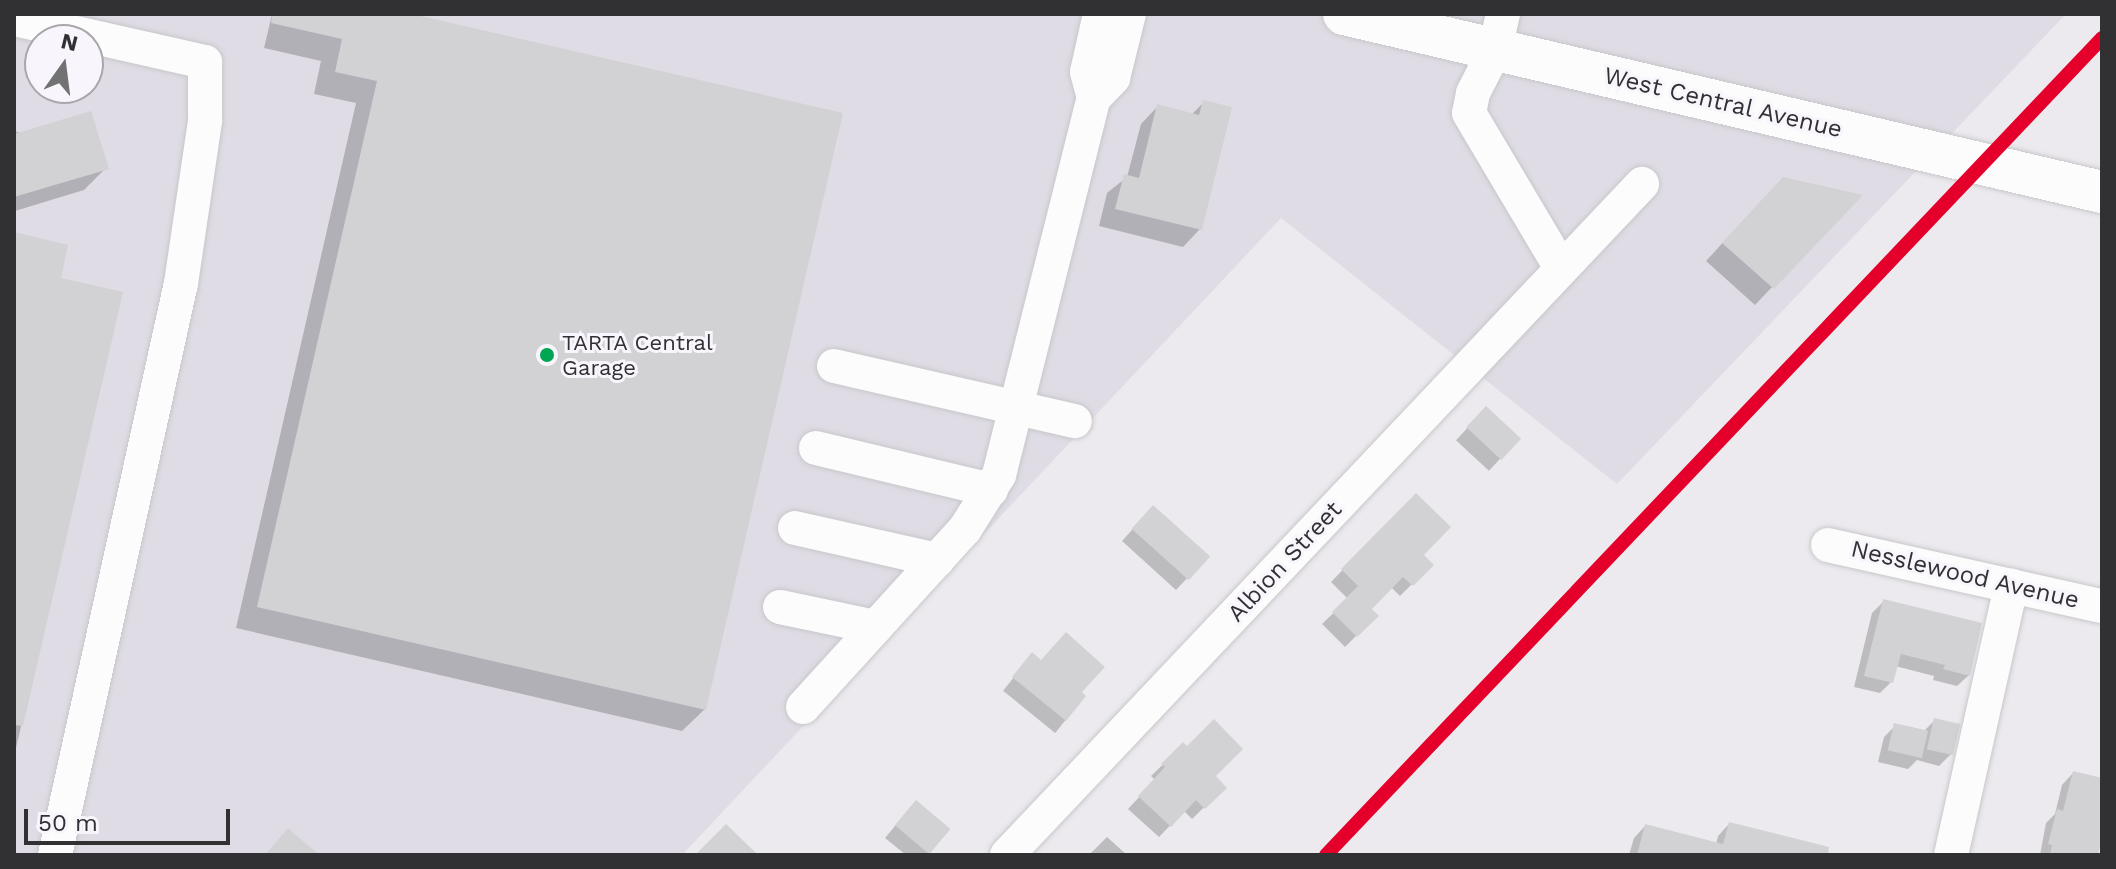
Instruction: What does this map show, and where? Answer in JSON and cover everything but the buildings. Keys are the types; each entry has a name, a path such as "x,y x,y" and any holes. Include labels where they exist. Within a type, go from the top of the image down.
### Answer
{"main road":[{"name":"West Central Avenue","path":"1344,14 1499,32 2102,192"}],"street":[{"path":"803,707 965,529 999,475 1094,98 1087,72 1100,14"},
{"path":"1094,98 1113,78 1129,14"},
{"path":"14,19 205,62 205,121 181,283 55,855"},
{"path":"1499,32 1473,93 1469,113 1561,268"},
{"name":"Albion Street","path":"1007,855 1642,184"},
{"path":"834,366 1075,421"},
{"path":"816,448 991,490"},
{"path":"795,528 937,560"},
{"name":"Nesslewood Avenue","path":"1828,545 2102,606"},
{"path":"1951,855 2011,586"},
{"path":"780,607 876,627"}],"shaded area":[{"path":"14,14 2066,14 1617,484 1281,218 682,855 14,855"}],"transit line":[{"path":"1326,855 2102,38"}],"place":[{"name":"TARTA Central Garage","path":"547,355"}]}
